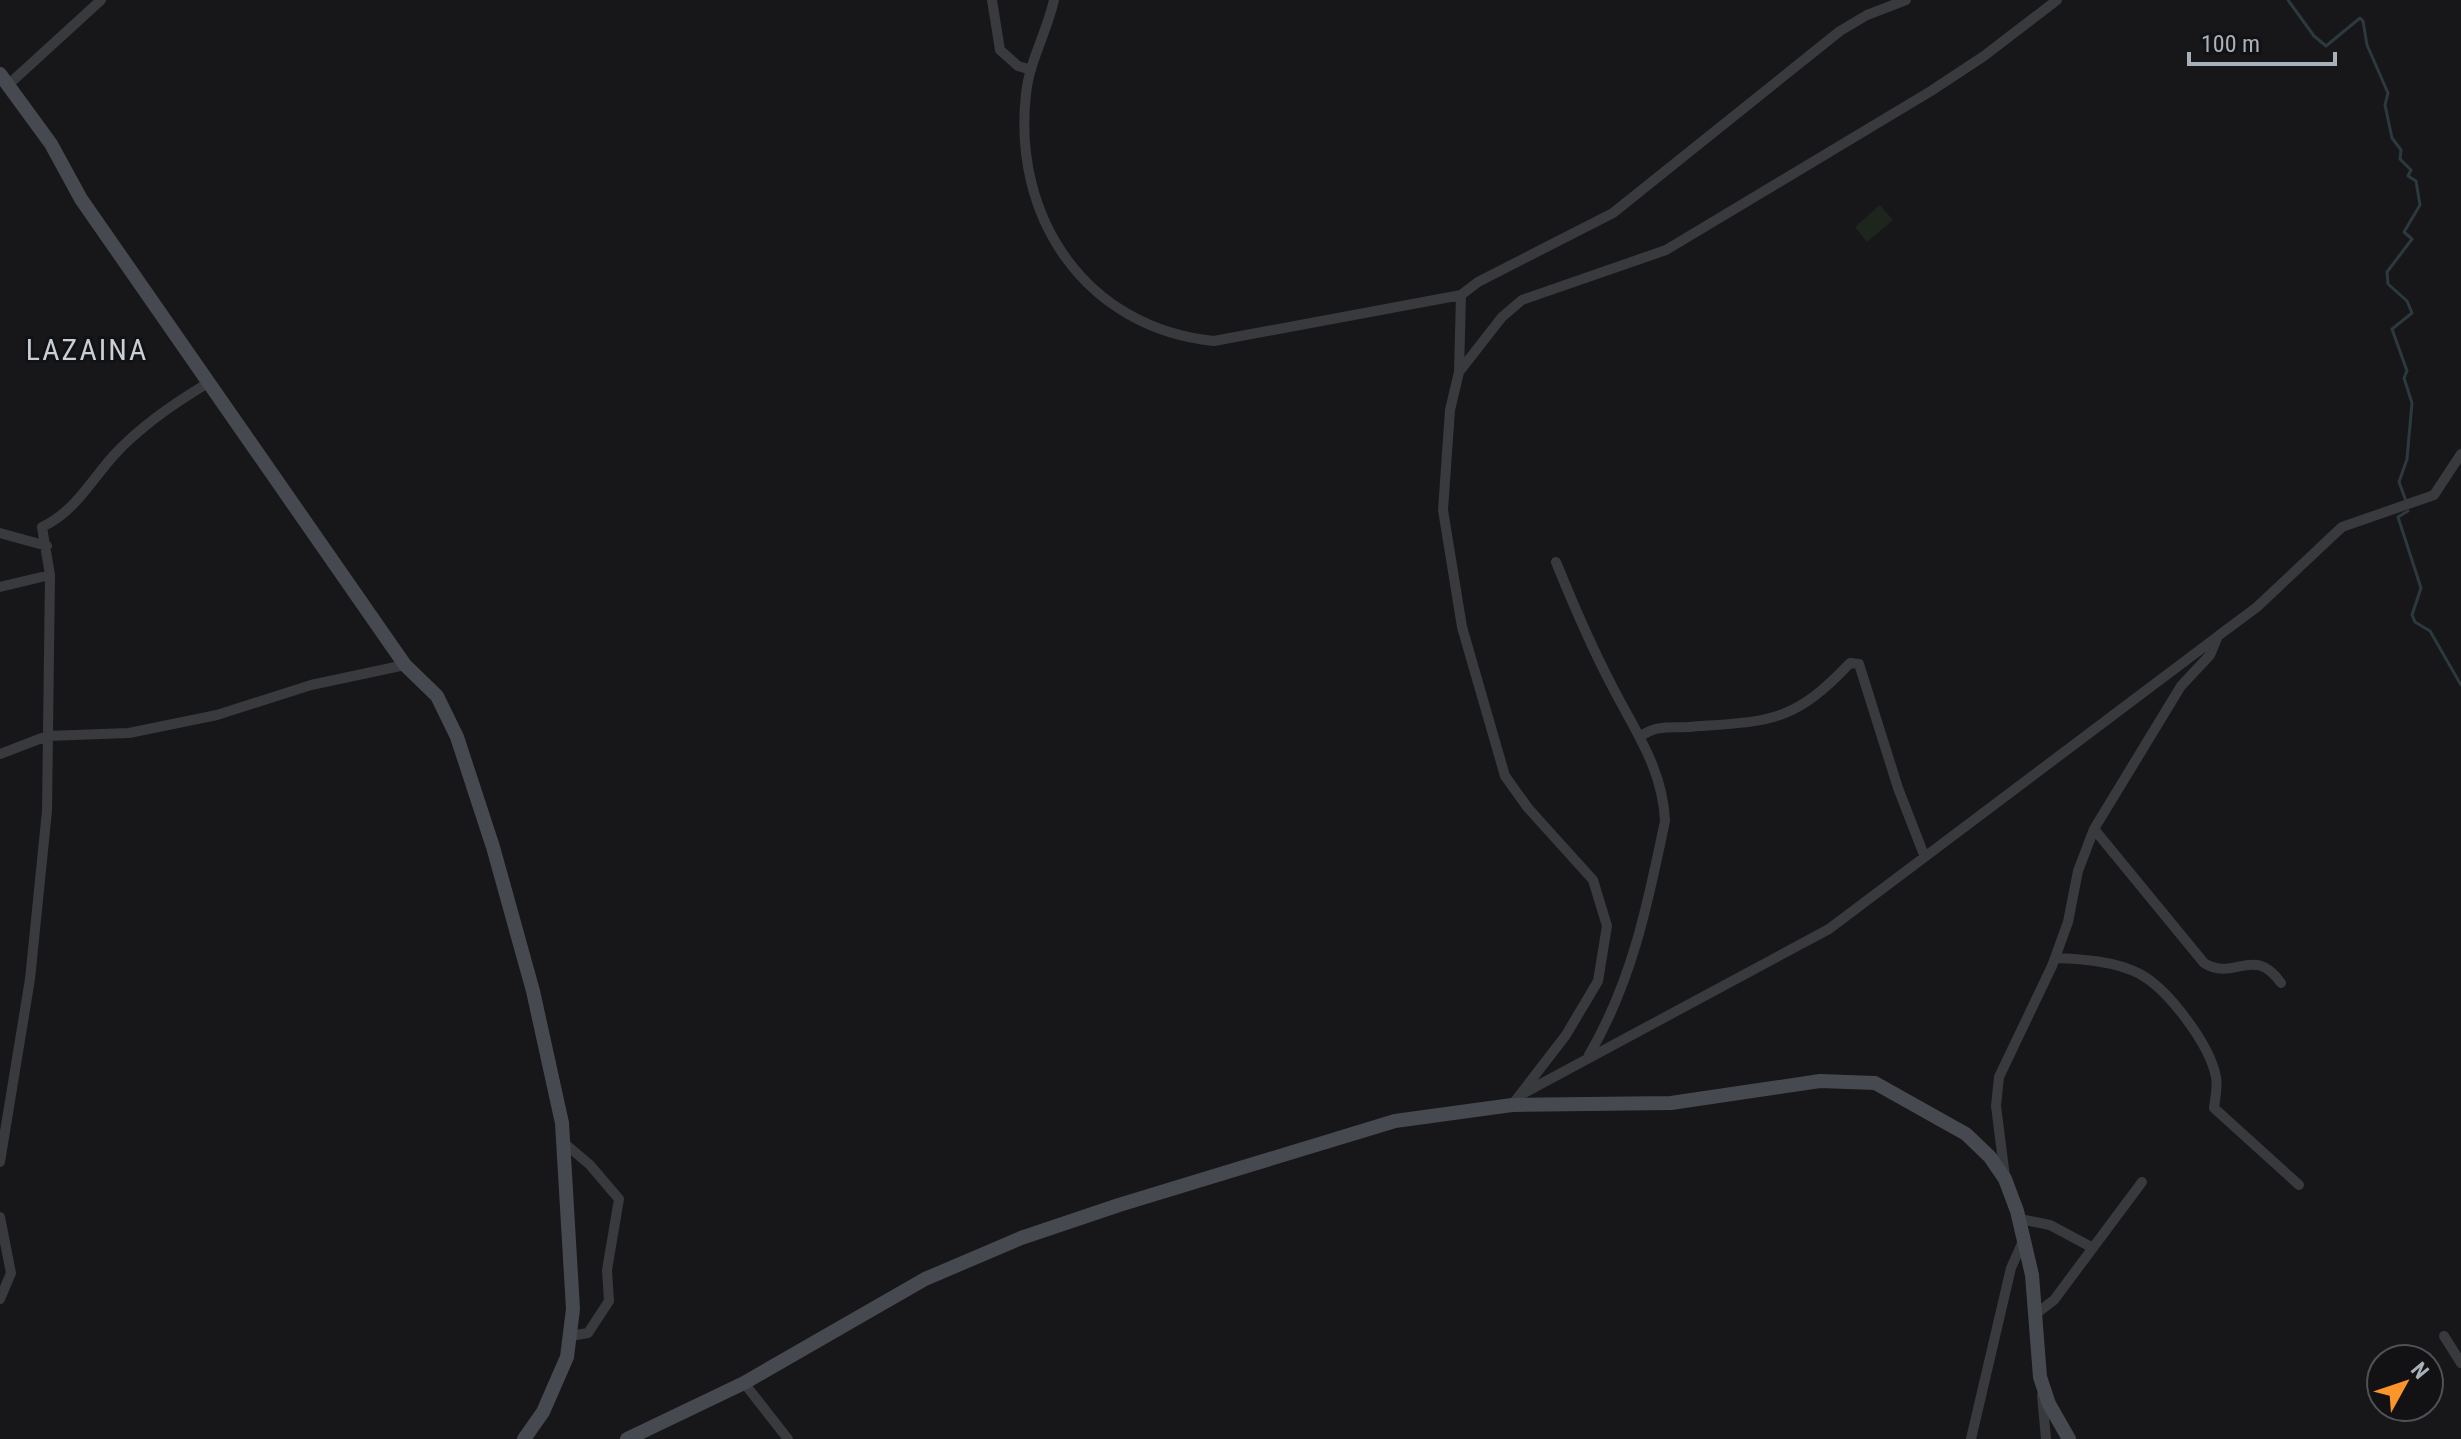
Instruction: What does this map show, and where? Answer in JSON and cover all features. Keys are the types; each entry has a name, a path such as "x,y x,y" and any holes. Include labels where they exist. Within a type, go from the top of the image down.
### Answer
{"main road":[{"path":"4,80 51,144 81,199 405,665 437,696 457,737 533,991 563,1142 573,1309 570,1336 567,1357 543,1412 524,1439"},
{"path":"627,1439 744,1383 925,1279 1021,1238 1395,1121 1512,1105 1671,1103 1820,1081 1875,1083 1966,1134 1990,1157 2005,1179 2020,1219 2037,1313 2040,1377 2049,1404 2069,1439"}],"street":[{"path":"4,80 101,0"},
{"path":"992,0 1000,50 1018,66 1031,70"},
{"path":"1054,0 1031,70 1023,144 1028,180 1047,232 1106,300 1141,322 1180,338 1214,341 1461,295 1478,282 1613,213 1840,31 1867,15 1906,0"},
{"path":"1459,372 1502,317 1522,300 1666,250 1931,91 1984,56 2057,0"},
{"path":"1461,295 1459,372 1450,410 1443,510 1451,569 1472,666 1505,776 1528,808 1593,880 1607,926 1598,981 1566,1035 1512,1105"},
{"path":"0,1162 30,979 47,811 50,575 42,527 71,508 116,452 151,422 208,383"},
{"path":"1523,1094 1556,1079 1588,1056 1829,929 2257,607 2342,527 2434,495 2461,454"},
{"path":"0,533 47,546"},
{"path":"1556,562 1610,682 1654,763 1665,821 1641,936 1609,1021 1588,1056"},
{"path":"0,587 50,575"},
{"path":"2005,1179 1996,1106 1999,1077 2055,958 2068,922 2078,871 2094,829 2181,686 2210,655 2218,636"},
{"path":"1641,736 1654,727 1742,725 1790,714 1830,684 1850,663 1859,664 1898,788 1924,855"},
{"path":"0,754 47,736 129,733 217,715 311,685 405,665"},
{"path":"2094,829 2204,963 2219,970 2263,965 2272,969 2281,983"},
{"path":"2055,958 2098,962 2133,971 2158,988 2205,1049 2217,1079 2214,1108 2299,1185"},
{"path":"563,1142 590,1165 619,1199 607,1270 609,1301 588,1333 570,1336"},
{"path":"2037,1313 2054,1300 2142,1182"},
{"path":"0,1217 11,1273 0,1299"},
{"path":"2020,1219 2050,1225 2093,1248"},
{"path":"1971,1439 2011,1268 2025,1238"},
{"path":"2444,1336 2461,1363"},
{"path":"2040,1377 2046,1439"},
{"path":"744,1383 788,1439"}],"shaded area":[{"path":"1880,205 1893,220 1867,242 1855,227"}],"waterway":[{"path":"2288,0 2314,36 2326,46 2360,18 2363,21 2367,45 2388,93 2385,105 2392,138 2401,150 2400,159 2411,170 2408,176 2416,181 2420,205 2404,232 2412,239 2387,272 2388,284 2407,301 2412,313 2392,329 2407,371 2404,378 2412,403 2407,459 2399,482 2406,501"},
{"path":"2408,511 2398,517 2421,588 2412,615 2415,622 2430,631 2461,685"}],"district":[{"name":"LAZAINA","path":"87,349"}]}
